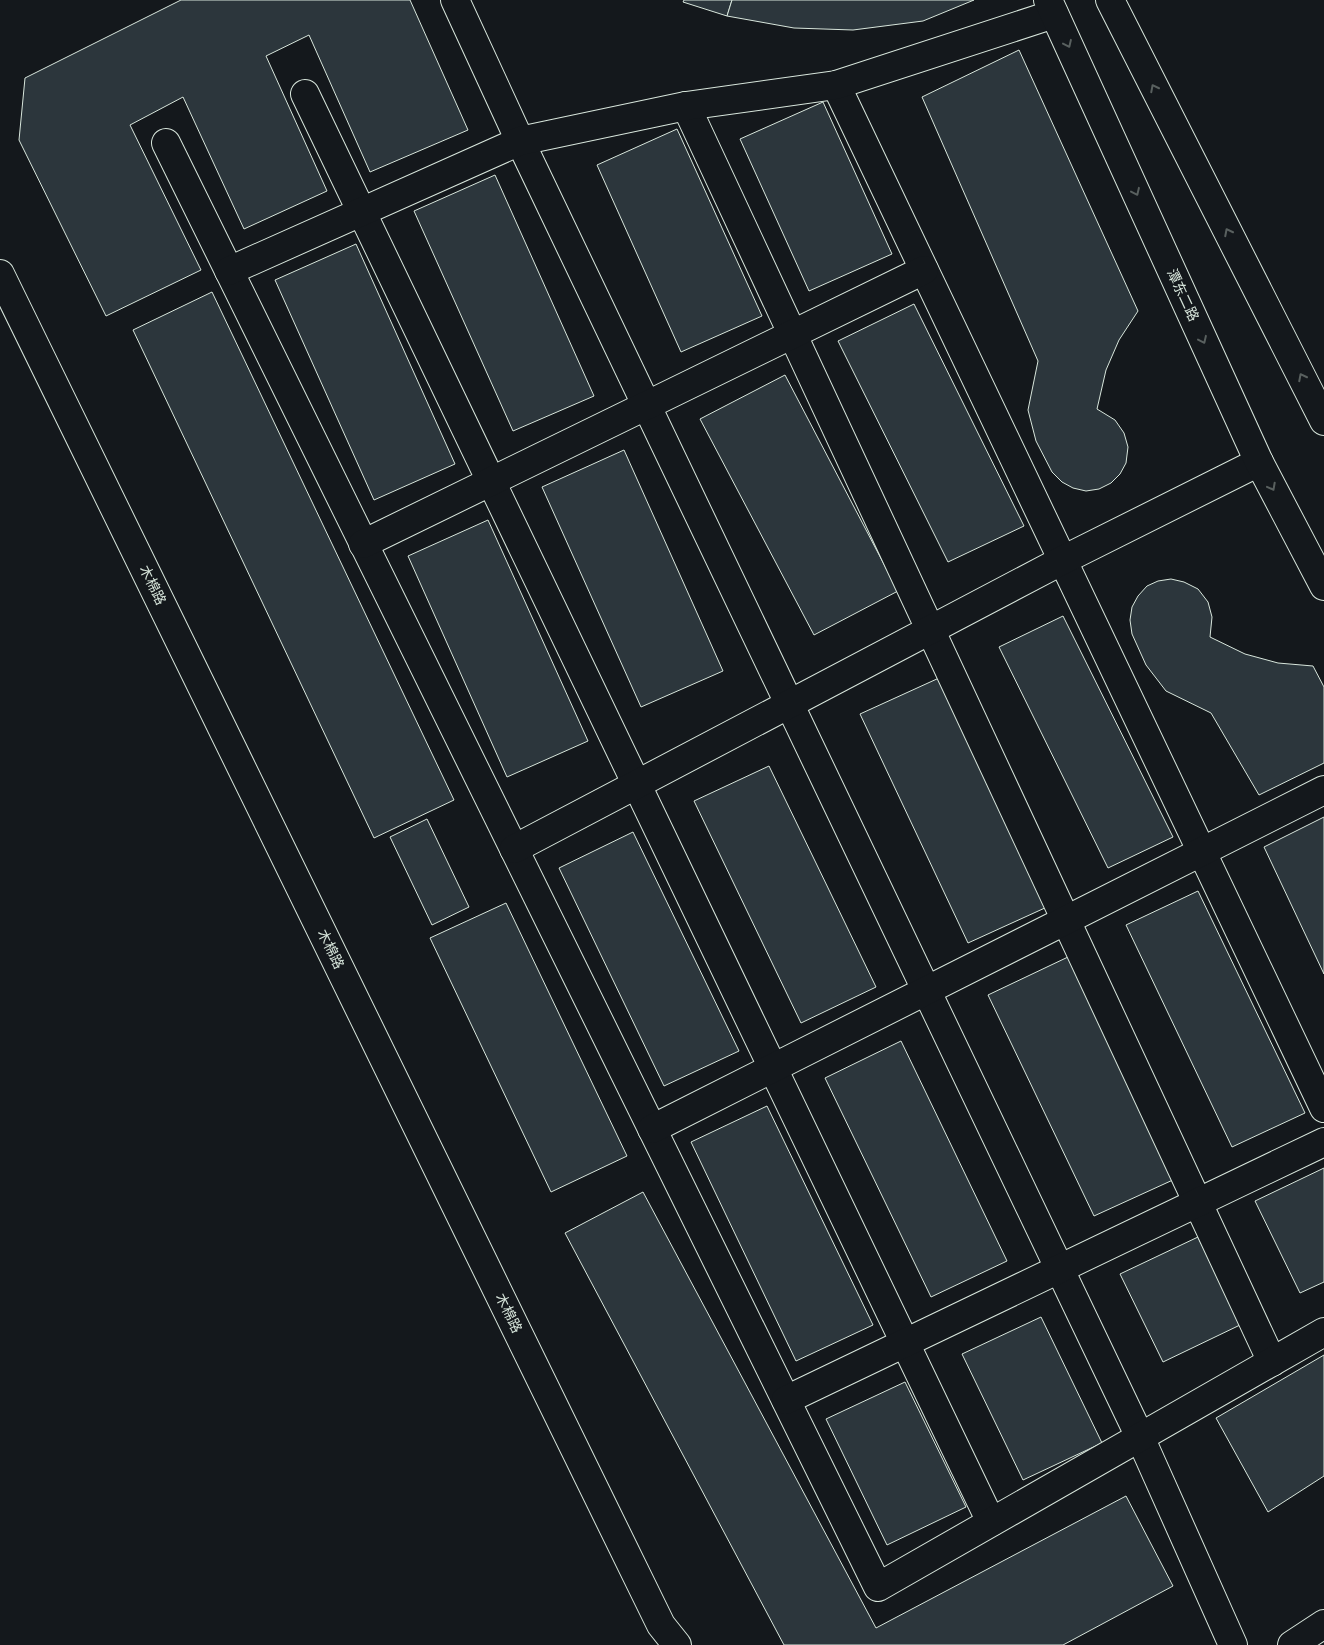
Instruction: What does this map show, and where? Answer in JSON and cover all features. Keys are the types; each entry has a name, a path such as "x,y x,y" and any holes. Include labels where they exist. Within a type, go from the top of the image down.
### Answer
{"main road":[{"path":"454,0 1140,1437 1233,1645"},
{"path":"1110,0 1324,421"},
{"path":"229,271 520,141 686,106 836,85 1051,7"},
{"name":"潭东二路","path":"1051,7 1259,462 1324,586"},
{"path":"836,85 1324,1108"},
{"path":"305,94 991,1522"},
{"path":"686,106 1272,1362"},
{"path":"166,143 878,1587 1324,1332"},
{"path":"363,544 924,270"},
{"name":"木棉路","path":"0,274 668,1638"},
{"path":"514,849 1063,560 1259,462"},
{"path":"652,1129 1324,790"},
{"path":"786,1400 1324,1142"},
{"path":"1292,1645 1324,1624"}],"building":[{"path":"181,0 410,0 468,130 370,172 309,35 266,56 327,191 244,229 183,97 130,125 201,270 106,316 19,140 25,78"},
{"path":"684,0 732,0 727,16 683,2"},
{"path":"732,0 974,0 923,21 853,30 794,28 727,16"},
{"path":"1019,50 1138,311 1119,340 1106,370 1097,409 1115,420 1124,433 1128,447 1126,463 1120,474 1111,483 1099,489 1086,491 1073,488 1062,482 1052,472 1036,441 1028,410 1038,361 922,97"},
{"path":"823,102 892,254 809,291 740,139"},
{"path":"677,129 762,316 681,352 597,165"},
{"path":"495,175 594,396 513,431 414,211"},
{"path":"356,244 455,464 374,500 275,280"},
{"path":"212,292 454,800 374,838 133,330"},
{"path":"914,304 1024,526 948,562 838,341"},
{"path":"785,375 898,591 814,635 700,419"},
{"path":"624,450 723,671 641,707 542,487"},
{"path":"488,520 588,741 507,777 408,556"},
{"path":"1171,579 1184,582 1198,589 1208,602 1212,617 1210,637 1245,654 1278,663 1313,666 1324,687 1324,763 1259,795 1211,713 1166,691 1146,665 1132,634 1130,620 1132,607 1138,596 1147,586 1158,581"},
{"path":"1063,616 1173,837 1108,868 999,647"},
{"path":"939,678 1047,907 968,943 860,714"},
{"path":"769,766 876,987 801,1023 694,801"},
{"path":"1324,817 1324,974 1264,847"},
{"path":"427,819 469,907 432,925 390,837"},
{"path":"633,832 739,1051 664,1086 559,868"},
{"path":"1198,891 1305,1113 1232,1147 1126,925"},
{"path":"506,903 627,1156 551,1192 430,938"},
{"path":"1068,957 1175,1179 1094,1216 988,995"},
{"path":"901,1041 1007,1261 931,1297 825,1078"},
{"path":"767,1106 873,1325 796,1361 691,1142"},
{"path":"1324,1168 1324,1282 1300,1293 1255,1201"},
{"path":"643,1192 876,1628 1126,1496 1173,1586 1063,1645 784,1645 565,1233"},
{"path":"1198,1237 1240,1325 1163,1362 1120,1274"},
{"path":"1041,1317 1102,1443 1023,1480 962,1354"},
{"path":"1324,1355 1324,1476 1268,1512 1216,1418"},
{"path":"905,1382 966,1507 887,1545 826,1419"}]}
